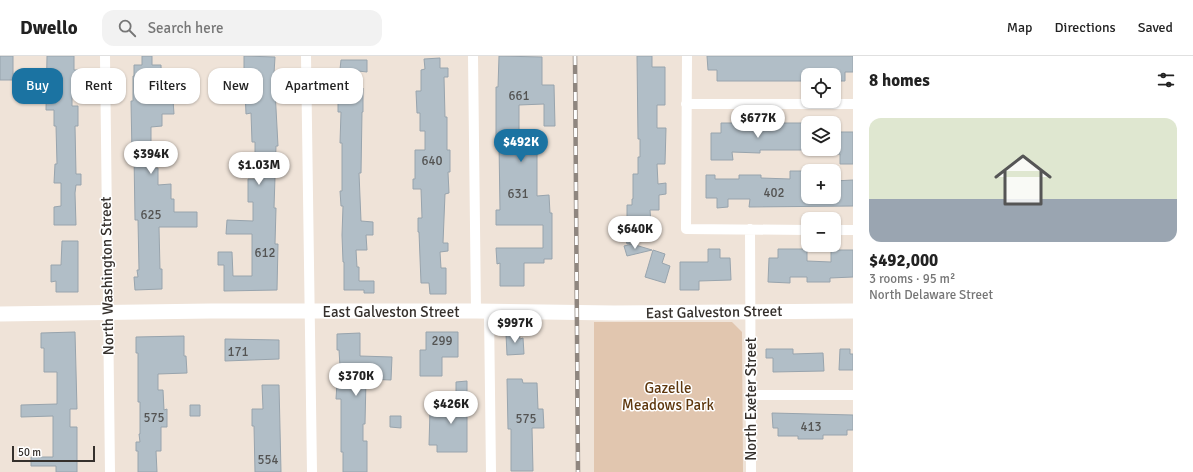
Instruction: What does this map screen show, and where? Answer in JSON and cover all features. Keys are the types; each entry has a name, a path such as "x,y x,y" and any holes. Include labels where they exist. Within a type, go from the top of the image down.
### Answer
{"street":[{"name":"North Washington Street","path":"105,56 110,472"},
{"path":"306,56 312,472"},
{"path":"473,56 482,312 491,472"},
{"path":"687,56 686,229 801,230"},
{"path":"686,104 853,104"},
{"name":"North Exeter Street","path":"750,229 751,472"},
{"path":"841,230 853,230"},
{"name":"East Galveston Street","path":"0,314 853,311"},
{"path":"751,395 853,395"}],"green space":[{"name":"Gazelle Meadows Park","path":"594,322 732,322 742,332 743,472 594,472"}],"building":[{"path":"0,56 13,56 12,80 0,80"},
{"path":"47,56 74,56 74,68 71,68 71,104 72,106 78,106 78,126 75,126 76,174 81,174 81,185 76,185 75,193 76,225 54,225 54,207 61,206 61,183 54,183 55,164 57,164 56,126 54,126 54,110 46,110 46,104 63,104 63,68 47,68"},
{"path":"142,56 152,56 152,65 161,65 161,68 134,68 134,65 142,65"},
{"path":"244,56 275,57 274,68 271,68 271,104 276,104 278,146 276,146 274,208 276,208 275,244 278,244 277,290 224,291 224,265 218,265 218,252 232,252 233,276 252,276 252,234 226,234 227,220 253,221 253,202 248,202 248,179 255,179 255,142 252,142 251,113 246,114 246,104 263,104 263,68 244,68"},
{"path":"499,56 542,57 542,85 554,85 555,126 544,126 544,104 519,105 519,148 537,148 537,196 549,195 550,213 552,213 552,259 544,259 544,263 524,263 524,286 500,286 500,263 497,264 496,248 543,248 543,225 496,225 496,210 500,210 499,143 496,143 496,87 498,87"},
{"path":"637,56 652,56 652,67 665,67 665,105 657,105 657,128 666,128 665,164 657,164 658,184 666,183 666,194 659,195 659,210 650,210 654,237 627,244 625,234 627,234 627,205 632,205 633,174 638,174 638,157 640,157 640,139 638,139"},
{"path":"707,56 853,56 853,72 845,72 845,81 841,81 841,68 801,68 801,81 717,81 717,70 708,70"},
{"path":"440,58 440,68 448,68 448,77 444,77 445,117 447,117 447,150 450,150 450,172 448,172 449,193 445,194 443,243 448,243 448,251 440,252 441,268 446,268 446,294 430,294 429,283 421,283 418,218 422,218 421,189 413,189 413,179 415,179 415,150 425,150 425,131 420,131 420,113 417,113 416,91 421,91 421,70 425,69 424,59"},
{"path":"341,60 367,60 367,72 363,72 363,68 340,68"},
{"path":"133,76 134,104 173,104 174,114 162,114 162,126 151,127 151,168 158,168 158,185 171,184 171,199 174,199 174,212 197,212 197,227 159,227 162,289 135,290 134,277 138,277 137,270 139,270 138,220 135,220 134,154 132,154 131,101 133,101"},
{"path":"338,104 363,104 361,173 359,173 361,221 373,222 373,235 366,235 367,250 356,250 357,267 359,267 359,281 374,281 374,293 364,293 364,290 344,290 342,235 343,206 341,206 340,191 342,191 342,143 340,143 341,112 338,112"},
{"path":"721,123 801,123 801,150 760,150 760,153 732,152 733,160 711,160 711,133 721,133"},
{"path":"841,132 853,132 853,164 840,164"},
{"path":"790,171 801,171 801,204 841,204 841,181 853,180 853,206 749,207 750,199 728,199 728,207 717,208 717,198 706,198 706,175 715,175 715,179 739,179 739,175 761,175 761,178 790,179"},
{"path":"62,241 78,241 78,292 56,292 56,281 51,282 51,265 61,265"},
{"path":"632,244 652,250 627,256 624,246"},
{"path":"708,249 720,249 720,258 730,258 731,280 699,281 699,290 680,290 680,262 708,262"},
{"path":"778,249 801,249 801,252 807,252 807,261 831,262 831,252 853,250 853,277 830,278 830,282 807,282 807,277 790,277 790,283 768,282 769,258 778,258"},
{"path":"653,250 665,254 662,263 670,266 665,283 645,277"},
{"path":"75,332 77,409 70,409 70,427 77,427 77,472 56,472 56,466 31,466 31,457 53,457 53,416 21,417 21,405 57,404 57,372 44,372 44,348 41,348 41,333"},
{"path":"426,332 458,332 458,357 442,357 442,376 420,376 420,350 426,350"},
{"path":"360,333 360,356 392,357 391,380 366,379 363,441 367,441 367,472 343,472 343,452 341,452 341,399 336,399 337,383 341,383 339,350 337,350 337,334"},
{"path":"519,333 520,339 523,338 524,354 507,355 506,334"},
{"path":"184,336 184,356 186,356 187,373 158,374 158,390 163,390 164,410 167,409 167,427 161,427 161,451 156,451 157,472 138,472 138,451 136,451 136,442 140,442 140,402 138,402 138,353 136,353 136,337"},
{"path":"225,339 279,340 279,359 225,361"},
{"path":"766,349 793,349 793,354 823,353 824,371 773,372 773,358 766,358"},
{"path":"840,349 850,349 850,354 853,354 853,370 839,370"},
{"path":"507,379 522,379 523,383 537,383 538,409 543,409 544,428 532,428 533,471 511,471 511,429 508,429"},
{"path":"467,381 467,452 437,452 437,445 429,445 430,410 456,410 456,382"},
{"path":"262,385 279,385 281,472 255,472 252,409 263,409"},
{"path":"190,405 200,405 200,416 190,416"},
{"path":"772,413 853,415 853,430 847,430 847,435 823,435 823,439 798,439 798,436 778,436 778,428 773,428"},
{"path":"390,416 401,416 401,428 390,427"}],"railway":[{"path":"575,56 578,472"}]}
